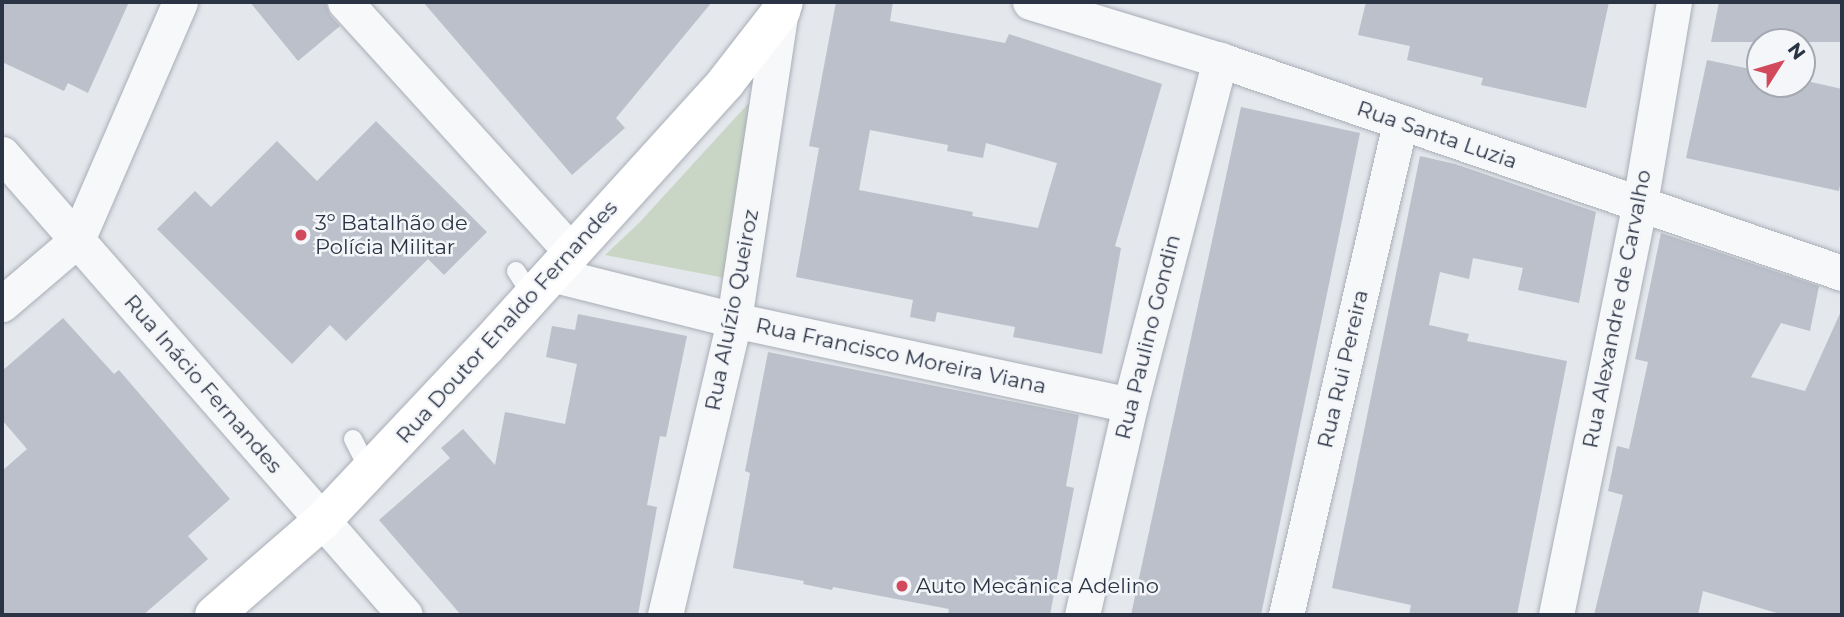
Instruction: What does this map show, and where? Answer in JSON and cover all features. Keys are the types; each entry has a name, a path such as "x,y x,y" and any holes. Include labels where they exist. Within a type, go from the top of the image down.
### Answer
{"main road":[{"name":"Rua Doutor Enaldo Fernandes","path":"214,615 322,521 370,472 542,273 726,82 783,7"}],"street":[{"path":"2,304 78,240 180,2"},
{"path":"345,2 542,273"},
{"name":"Rua Santa Luzia","path":"1030,2 1220,60 1842,273"},
{"name":"Rua Alexandre de Carvalho","path":"1556,615 1640,204 1674,2"},
{"name":"Rua Aluízio Queiroz","path":"670,614 734,320 783,7"},
{"name":"Rua Paulino Gondin","path":"1082,615 1130,405 1220,60"},
{"name":"Rua Rui Pereira","path":"1286,615 1399,123"},
{"name":"Rua Inácio Fernandes","path":"2,153 405,615"},
{"name":"Rua Francisco Moreira Viana","path":"542,273 734,320 1130,405"}],"lane":[{"path":"353,439 370,472"}],"green space":[{"path":"757,94 725,278 605,255 639,223"}],"building":[{"path":"2,2 129,2 88,93 68,83 64,91 2,62"},
{"path":"250,2 325,2 330,15 340,26 298,61"},
{"path":"423,2 712,2 616,118 625,128 572,175"},
{"path":"836,2 893,2 890,21 1005,43 1009,34 1162,84 1115,246 1121,248 1102,354 1013,337 1015,327 937,312 935,322 910,317 913,300 796,277 819,148 809,146","holes":["870,130 948,145 947,151 983,158 986,143 1057,163 1038,228 972,216 973,212 859,190"]},
{"path":"1366,2 1609,2 1586,108 1481,85 1483,78 1407,60 1410,46 1358,35"},
{"path":"1719,2 1842,2 1842,42 1816,42 1816,28 1746,28 1746,42 1711,42"},
{"path":"1707,60 1746,68 1746,98 1816,98 1816,83 1842,89 1842,173 1839,191 1686,158"},
{"path":"1241,107 1360,133 1261,615 1131,615"},
{"path":"376,121 487,232 444,275 428,259 346,341 330,325 292,364 157,229 195,191 211,207 277,141 317,181"},
{"path":"1420,156 1455,164 1596,212 1579,303 1518,290 1523,268 1473,258 1469,279 1440,272 1429,325 1469,334 1467,341 1567,361 1517,615 1409,615 1411,605 1332,588"},
{"path":"1661,233 1819,286 1810,331 1781,323 1751,377 1805,391 1842,309 1842,615 1783,615 1703,591 1698,615 1594,615 1623,495 1608,491 1617,446 1629,449 1648,362 1635,359"},
{"path":"578,314 687,336 666,437 660,436 647,505 657,507 638,615 461,615 379,520 450,458 441,448 463,429 495,465 505,412 565,424 577,364 546,357 552,326 575,330"},
{"path":"63,318 114,374 119,370 230,499 188,536 208,559 143,615 2,615 2,471 27,449 2,420 2,371"},
{"path":"768,352 1079,415 1066,486 1074,488 1050,615 948,615 949,609 833,587 832,590 803,584 804,581 733,568 750,473 745,471"}],"place":[{"name":"3º Batalhão de Polícia Militar","path":"301,235"},
{"name":"Auto Mecânica Adelino","path":"902,586"}]}
